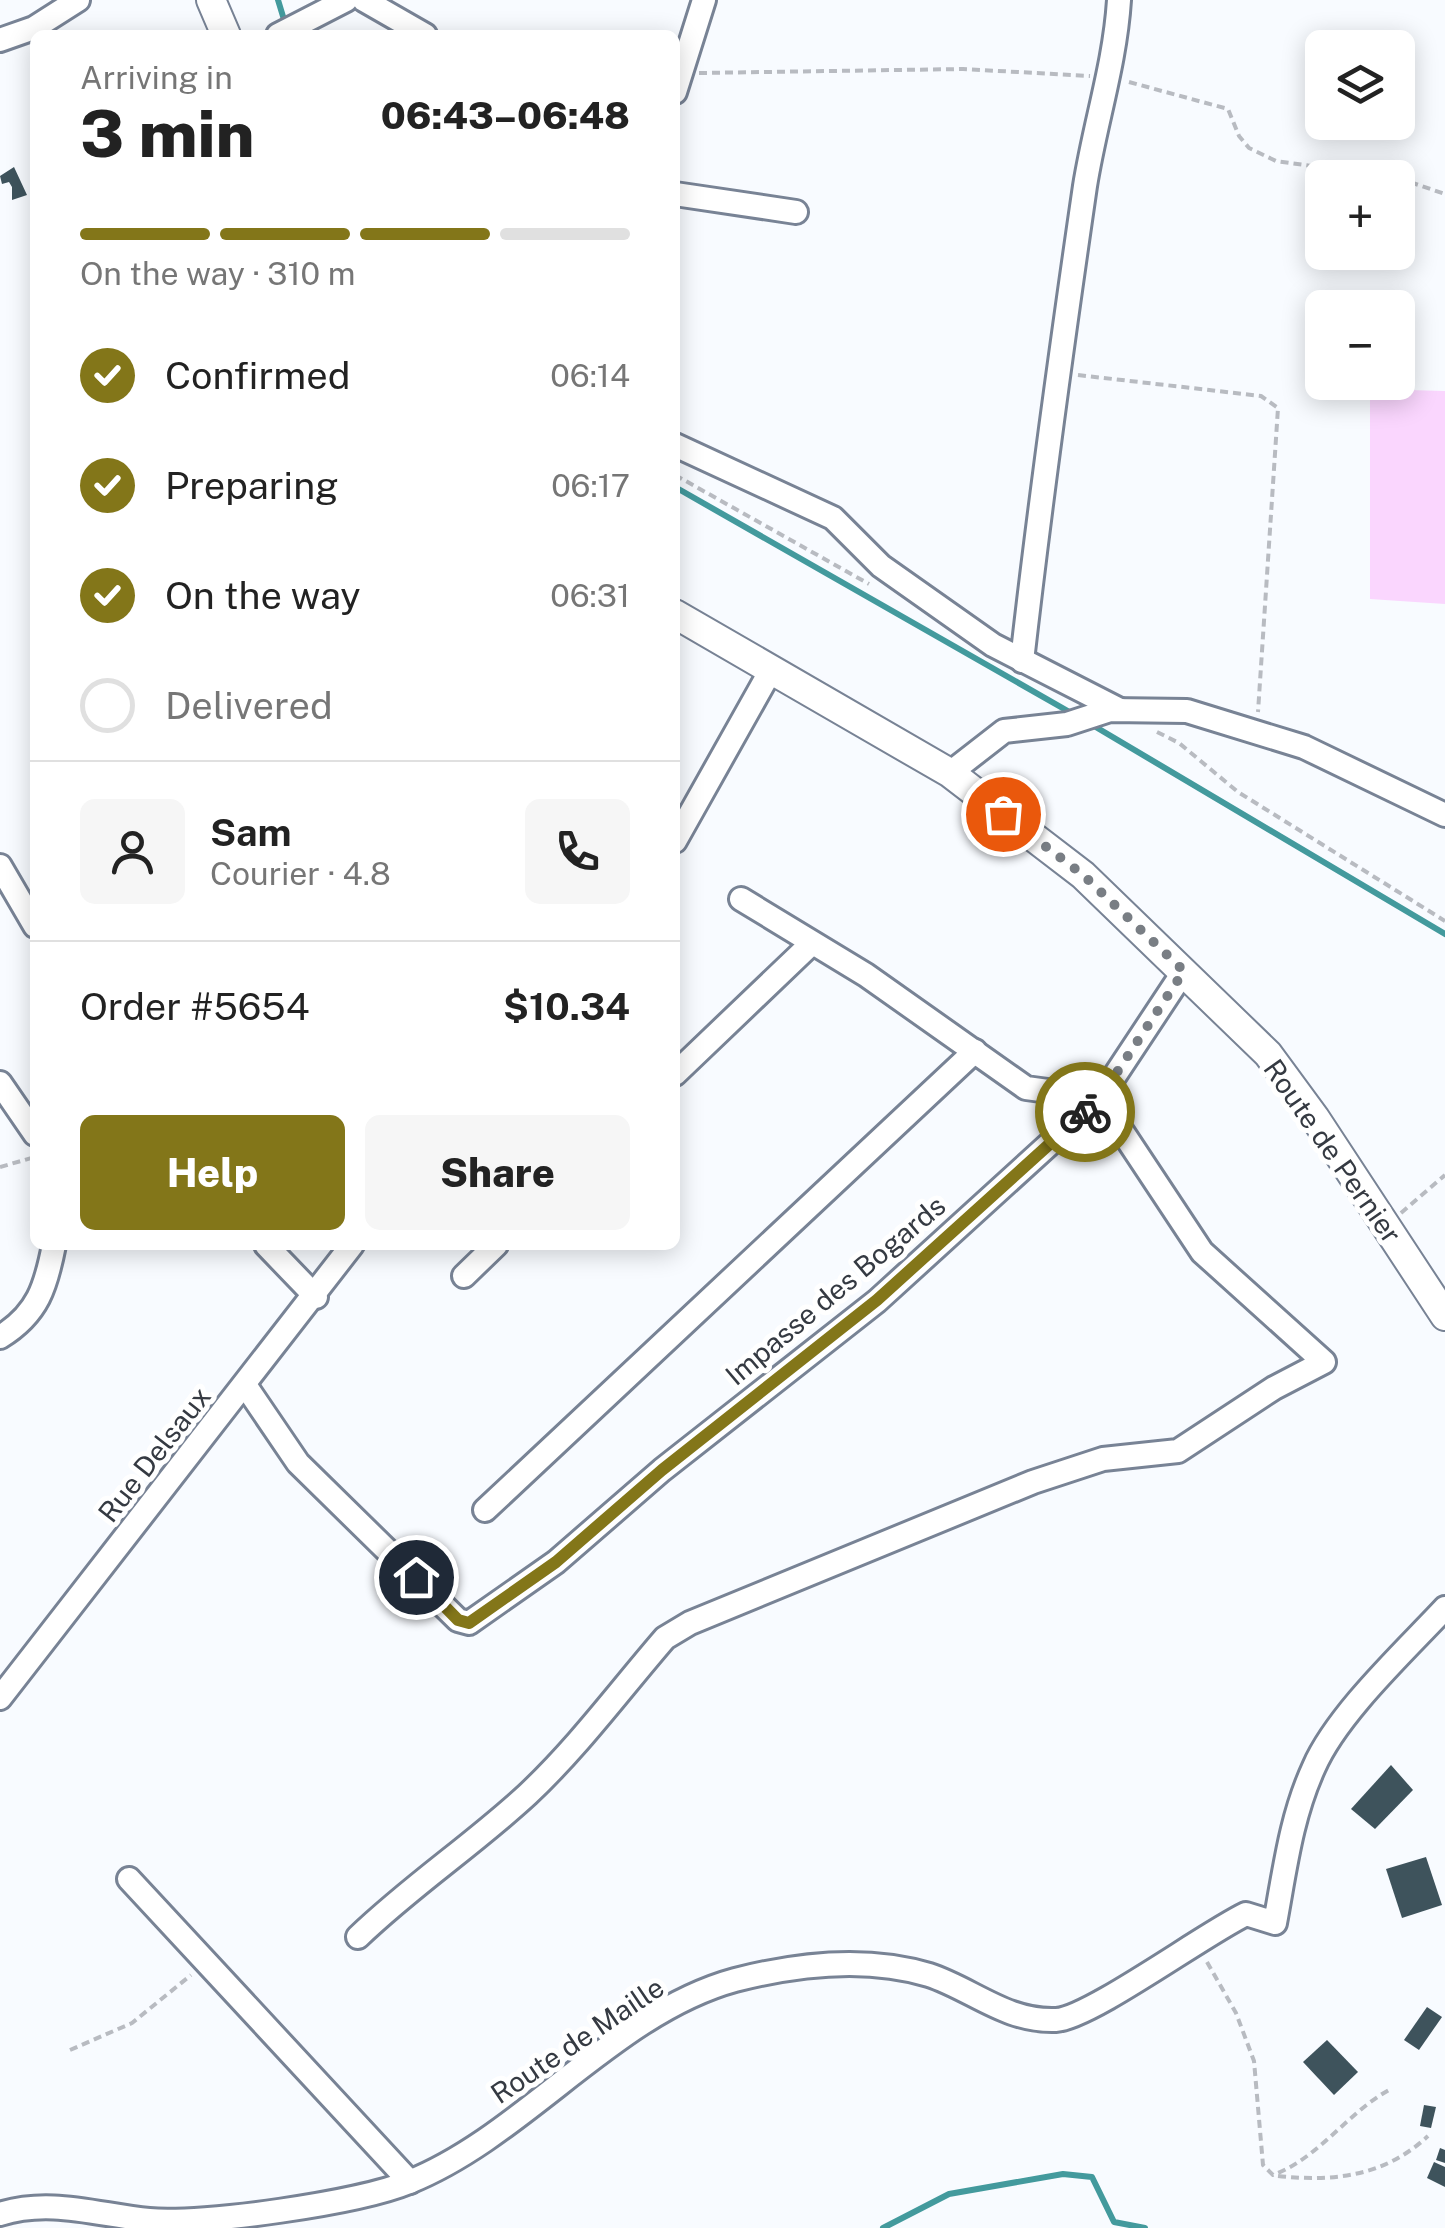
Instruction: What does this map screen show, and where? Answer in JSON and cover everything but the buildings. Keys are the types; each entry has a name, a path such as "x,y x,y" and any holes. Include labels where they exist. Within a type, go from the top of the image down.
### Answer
{"street":[{"path":"0,40 34,28 78,0"},
{"path":"211,0 224,30"},
{"path":"288,30 346,0"},
{"path":"364,0 416,30"},
{"path":"680,79 704,0"},
{"path":"1022,661 1087,174 1110,77 1119,0"},
{"path":"680,195 796,212"},
{"path":"680,447 833,518 901,582 1022,661 1115,710"},
{"name":"Route de Pernier","path":"680,617 950,773 1082,874 1268,1054 1445,1316"},
{"path":"680,832 771,670"},
{"path":"950,773 1004,731 1067,724 1115,710 1187,711 1304,746 1445,815"},
{"path":"0,866 30,917"},
{"path":"358,1937 532,1790 665,1638 690,1624 1033,1482 1103,1459 1178,1452 1274,1388 1324,1362 1202,1252 1100,1098 1026,1088 812,943 741,900"},
{"path":"680,1069 812,943"},
{"name":"Impasse des Bogards","path":"246,1386 298,1462 458,1620 469,1623 556,1562 662,1470 877,1300 1100,1098 1184,971"},
{"path":"485,1510 975,1051"},
{"path":"0,1083 30,1127"},
{"path":"0,1337 20,1325 44,1294 53,1250"},
{"path":"271,1250 316,1297"},
{"name":"Rue Delsaux","path":"0,1698 316,1297 349,1250"},
{"path":"464,1276 491,1250"},
{"name":"Route de Maille","path":"0,2214 29,2205 152,2220 226,2215 304,2206 410,2182 500,2129 623,2037 688,2000 733,1981 835,1962 929,1975 996,2009 1060,2020 1098,2003 1195,1940 1246,1914 1275,1922 1293,1821 1315,1763 1368,1692 1445,1608"},
{"path":"129,1879 410,2182"}],"path":[{"path":"680,82 964,69 1110,77 1228,109 1238,136 1249,148 1276,161 1305,165"},
{"path":"1415,184 1445,194"},
{"path":"1058,372 1261,396 1278,408 1257,732"},
{"path":"1145,726 1179,743 1238,792 1445,921"},
{"path":"0,1167 30,1159"},
{"path":"1386,1225 1445,1175"},
{"path":"1195,1940 1236,2013 1254,2061 1263,2165 1274,2176 1315,2180 1361,2174 1403,2159 1428,2136"},
{"path":"70,2050 132,2022 206,1961"},
{"path":"1274,2176 1290,2169 1363,2104 1389,2090"}],"shaded area":[{"path":"1415,390 1445,391 1445,604 1370,599 1370,400 1415,400"}],"waterway":[{"path":"278,0 285,23"},
{"path":"680,490 1073,714"},
{"path":"1089,723 1445,934"},
{"path":"883,2228 949,2194 1063,2174 1092,2177 1114,2222 1145,2228"}],"way so far":[{"path":"1003,814 1082,874 1184,971 1100,1098 1085,1112"}],"route":[{"path":"416,1577 458,1620 469,1623 556,1562 662,1470 877,1300 1085,1112"}]}
